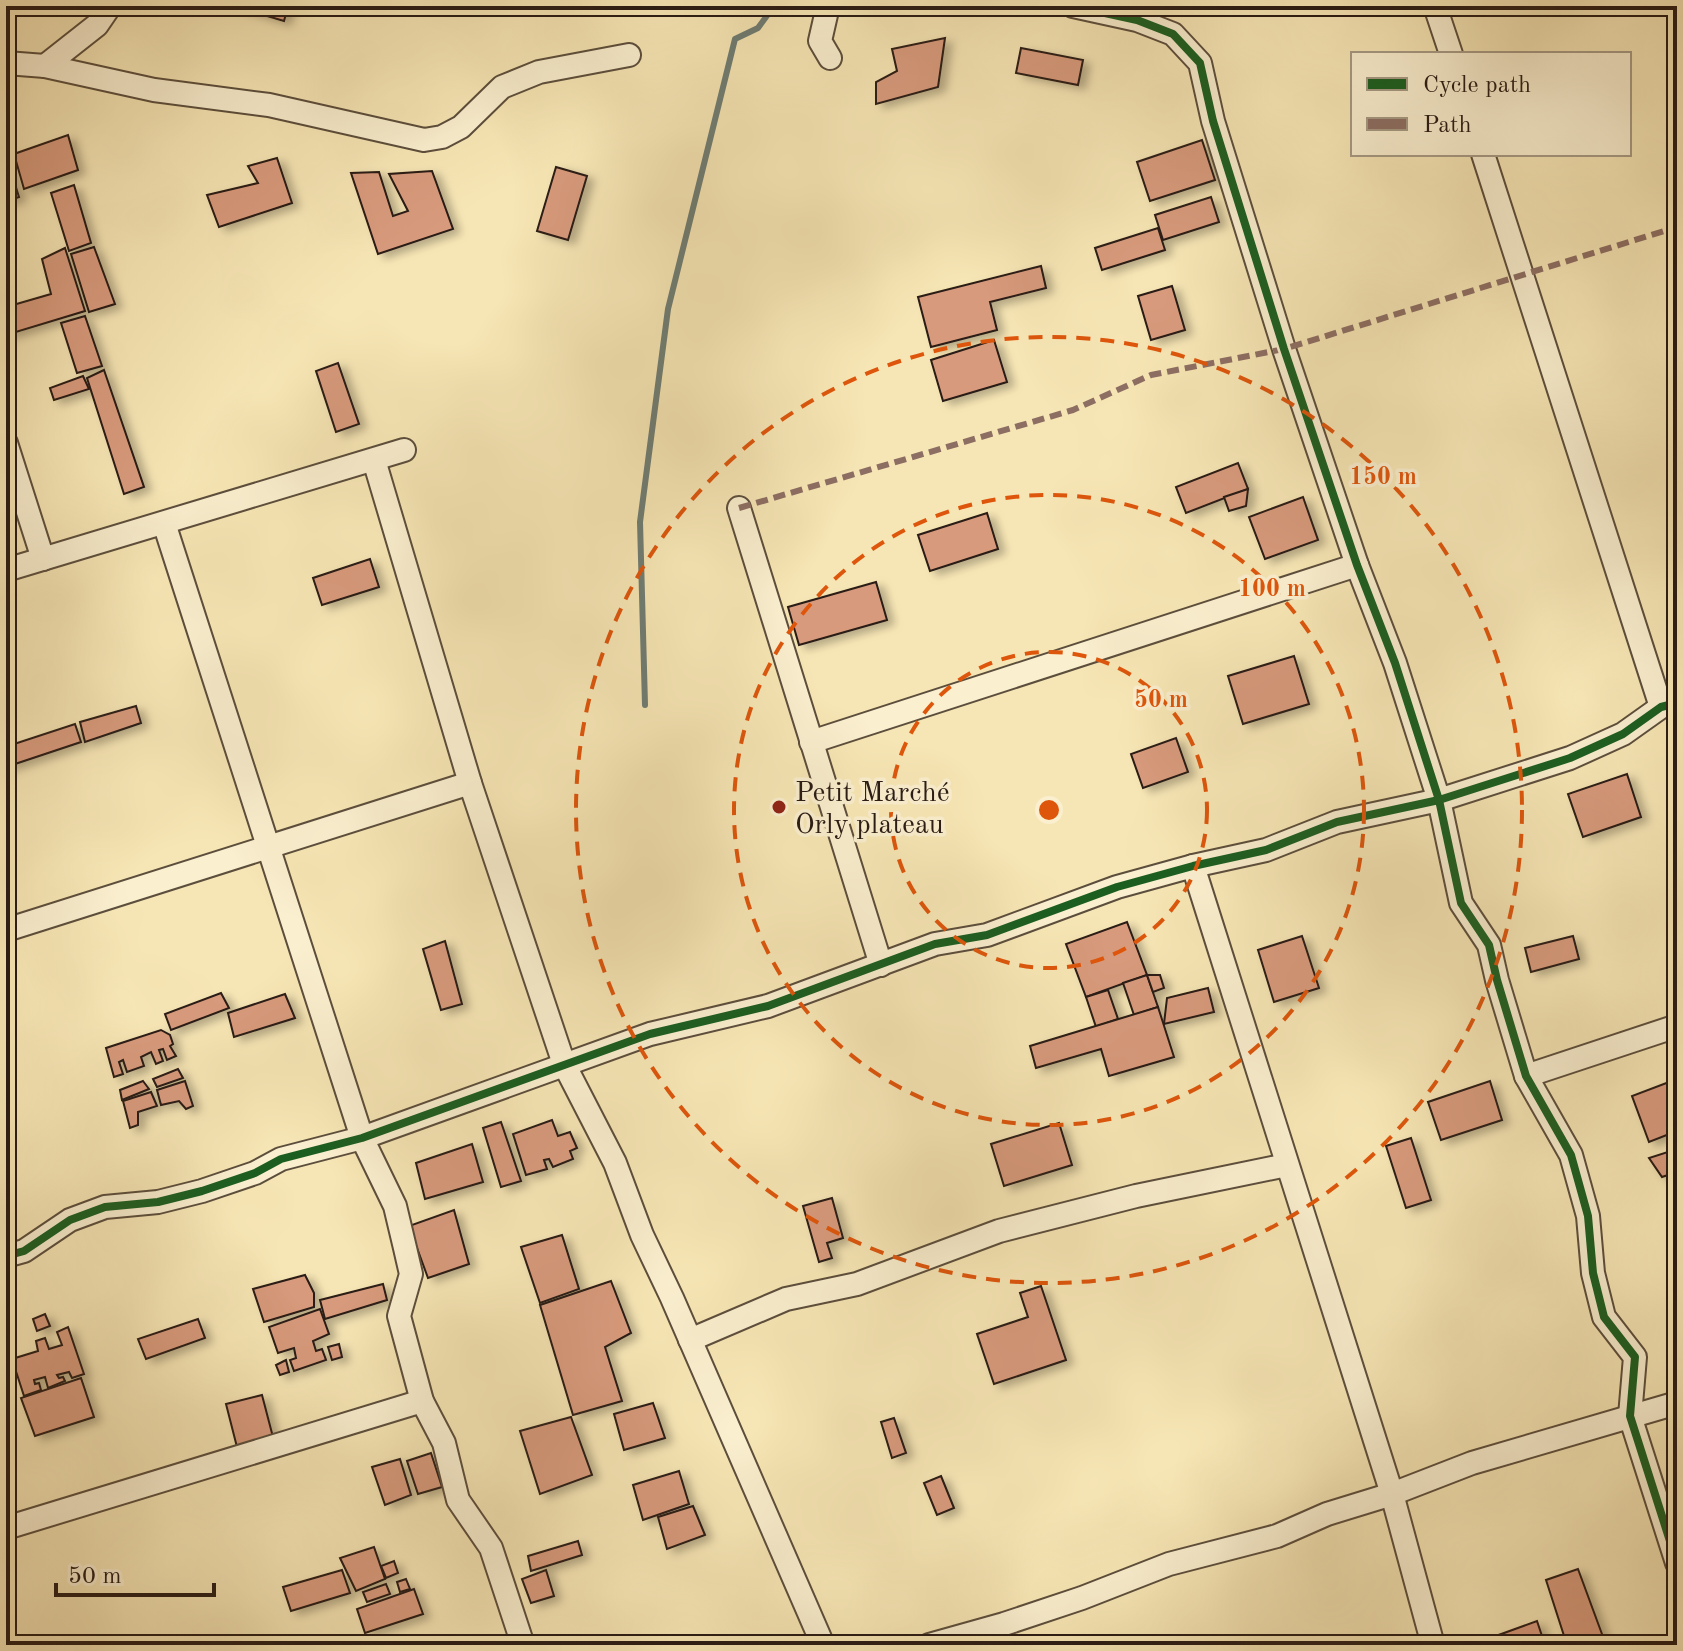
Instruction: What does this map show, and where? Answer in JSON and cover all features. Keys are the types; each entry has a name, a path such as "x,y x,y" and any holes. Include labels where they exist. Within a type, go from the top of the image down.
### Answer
{"street":[{"path":"45,66 97,25 110,6"},
{"path":"828,6 820,41 830,58"},
{"path":"1073,6 1137,20 1173,34 1200,63 1213,121 1269,303 1357,565 1395,663 1439,800 1461,903 1489,945 1526,1076 1571,1155 1588,1216 1593,1273 1604,1317 1635,1357 1630,1416 1677,1563"},
{"path":"1435,6 1450,52"},
{"path":"6,63 45,66 154,90 269,105 424,140 442,137 461,127 502,87 539,72 629,55"},
{"path":"6,1256 24,1251 70,1220 105,1207 158,1202 202,1191 255,1173 281,1159 362,1138 650,1034 768,1006 935,944 987,935 1117,887 1266,850 1337,822 1439,800 1570,758 1623,734 1669,705 1484,156"},
{"path":"6,443 43,559"},
{"path":"6,570 404,450"},
{"path":"374,460 470,783 564,1064 615,1163 642,1235 823,1645"},
{"path":"739,508 881,965"},
{"path":"164,523 362,1138 395,1206 411,1274 399,1316 422,1401 444,1443 458,1500 491,1548 523,1645"},
{"path":"811,742 1357,565"},
{"path":"6,930 470,783"},
{"path":"1193,866 1392,1494 1433,1645"},
{"path":"1526,1076 1677,1026"},
{"path":"690,1340 786,1299 857,1284 999,1231 1136,1196 1287,1165"},
{"path":"6,1528 422,1401"},
{"path":"929,1645 1082,1598 1169,1564 1277,1536 1327,1514 1392,1494 1472,1463 1677,1403"}],"building":[{"path":"233,6 288,6 284,21"},
{"path":"945,38 938,87 876,104 876,82 897,71 892,49"},
{"path":"1021,48 1083,60 1078,85 1016,73"},
{"path":"68,135 78,170 24,189 14,154"},
{"path":"1202,140 1215,180 1150,201 1137,162"},
{"path":"6,155 19,197 7,201 6,198"},
{"path":"277,158 292,203 219,227 207,195 258,183 248,166"},
{"path":"556,167 587,176 568,240 537,231"},
{"path":"432,171 453,229 378,254 351,173 379,172 393,216 408,211 389,174"},
{"path":"74,185 91,243 69,251 51,193"},
{"path":"1211,197 1219,222 1163,240 1155,215"},
{"path":"1158,228 1165,250 1102,270 1095,248"},
{"path":"94,247 115,304 89,312 71,254"},
{"path":"65,248 85,311 6,335 6,307 51,294 42,259"},
{"path":"1041,266 1046,288 990,302 997,330 931,347 918,297"},
{"path":"1172,286 1185,330 1151,340 1138,296"},
{"path":"85,316 102,366 77,373 61,323"},
{"path":"994,340 1007,382 943,401 931,360"},
{"path":"338,363 359,424 336,432 316,371"},
{"path":"104,370 144,487 124,494 87,378"},
{"path":"83,376 89,389 54,400 50,388"},
{"path":"1238,463 1248,489 1186,513 1176,487"},
{"path":"1248,489 1246,506 1229,511 1224,497"},
{"path":"1303,497 1318,540 1265,559 1249,517"},
{"path":"987,513 998,549 930,571 918,535"},
{"path":"370,559 379,587 322,605 313,578"},
{"path":"876,582 887,620 799,645 788,607"},
{"path":"1294,656 1309,704 1243,724 1228,676"},
{"path":"136,706 141,723 85,742 80,722"},
{"path":"75,724 81,742 6,767 8,746"},
{"path":"1176,738 1188,772 1143,788 1131,754"},
{"path":"1627,774 1641,817 1583,837 1568,794"},
{"path":"1127,922 1147,975 1086,997 1066,944"},
{"path":"1302,936 1319,988 1274,1002 1258,950"},
{"path":"1573,936 1579,959 1531,972 1525,948"},
{"path":"445,941 462,1004 441,1010 423,949"},
{"path":"1147,975 1158,1007 1134,1015 1123,983"},
{"path":"1147,975 1160,975 1164,988 1153,992"},
{"path":"1208,988 1214,1012 1164,1024 1167,998"},
{"path":"1108,990 1118,1019 1096,1027 1086,997"},
{"path":"221,993 229,1008 171,1030 165,1014"},
{"path":"285,994 295,1018 234,1037 228,1013"},
{"path":"1158,1007 1174,1057 1109,1076 1101,1049 1036,1068 1030,1046"},
{"path":"161,1030 170,1035 173,1044 170,1046 176,1056 167,1060 163,1049 159,1050 163,1061 156,1064 151,1052 141,1057 144,1066 127,1072 123,1060 119,1062 123,1074 114,1077 106,1048"},
{"path":"178,1069 183,1078 157,1087 153,1079"},
{"path":"1677,1079 1677,1131 1649,1142 1632,1096"},
{"path":"143,1081 149,1089 122,1100 120,1090"},
{"path":"185,1081 193,1106 186,1109 179,1101 161,1105 157,1090"},
{"path":"1490,1081 1502,1120 1441,1140 1428,1102"},
{"path":"151,1092 157,1106 138,1112 138,1125 130,1128 123,1101"},
{"path":"552,1120 558,1136 570,1132 577,1148 570,1151 573,1159 553,1167 549,1159 544,1160 547,1169 526,1175 513,1134"},
{"path":"501,1122 521,1181 501,1187 483,1128"},
{"path":"1059,1123 1072,1165 1004,1186 991,1144"},
{"path":"1411,1138 1431,1200 1406,1208 1386,1146"},
{"path":"472,1144 483,1182 425,1199 416,1163"},
{"path":"1677,1149 1677,1172 1662,1177 1649,1158"},
{"path":"832,1198 843,1238 827,1243 832,1258 819,1262 803,1206"},
{"path":"454,1210 469,1264 428,1278 409,1226"},
{"path":"562,1235 579,1289 540,1303 521,1247"},
{"path":"305,1275 314,1293 314,1307 264,1322 253,1289"},
{"path":"611,1281 631,1333 605,1347 622,1401 573,1415 540,1305"},
{"path":"383,1284 387,1300 325,1319 320,1300"},
{"path":"1041,1286 1066,1360 994,1384 977,1334 1028,1317 1020,1293"},
{"path":"320,1309 329,1334 313,1341 316,1351 322,1349 326,1360 294,1371 290,1360 296,1358 294,1348 278,1353 269,1327"},
{"path":"45,1314 50,1326 37,1331 33,1319"},
{"path":"198,1319 205,1338 146,1359 138,1339"},
{"path":"68,1327 84,1374 72,1378 69,1372 57,1375 65,1381 48,1388 45,1377 34,1380 41,1390 24,1396 12,1359 38,1351 36,1341 45,1338 49,1349 62,1345 57,1332"},
{"path":"339,1344 342,1357 332,1360 328,1347"},
{"path":"286,1360 289,1372 280,1375 276,1365"},
{"path":"81,1378 94,1417 35,1436 21,1398"},
{"path":"262,1395 274,1441 238,1451 226,1404"},
{"path":"653,1403 665,1438 624,1450 614,1414"},
{"path":"571,1417 592,1475 540,1494 520,1431"},
{"path":"894,1418 906,1453 892,1458 881,1422"},
{"path":"431,1453 442,1487 418,1494 407,1461"},
{"path":"400,1459 411,1495 385,1505 372,1467"},
{"path":"679,1471 689,1504 643,1520 633,1485"},
{"path":"941,1476 954,1508 937,1515 924,1483"},
{"path":"693,1506 705,1535 667,1549 658,1517"},
{"path":"578,1541 582,1555 531,1571 528,1556"},
{"path":"374,1547 385,1579 356,1591 340,1558"},
{"path":"394,1561 398,1573 386,1578 381,1566"},
{"path":"1578,1569 1606,1645 1567,1645 1546,1580"},
{"path":"342,1570 350,1593 291,1611 283,1587"},
{"path":"546,1570 554,1596 531,1603 522,1579"},
{"path":"406,1579 410,1589 400,1592 397,1582"},
{"path":"386,1584 390,1594 367,1602 363,1592"},
{"path":"414,1589 423,1614 365,1633 357,1609"},
{"path":"1537,1621 1545,1645 1483,1645 1482,1641"}],"waterway":[{"path":"645,705 640,522 668,309 735,39 758,28 774,6"}],"marked path":[{"path":"739,508 1073,410 1151,375 1284,349 1677,227"}],"cycle path":[{"path":"1073,6 1137,20 1173,34 1200,63 1213,121 1284,349 1357,565 1395,663 1439,800 1461,903 1489,945 1526,1076 1571,1155 1588,1216 1593,1273 1604,1317 1635,1357 1630,1416 1677,1563"},
{"path":"6,1256 24,1251 70,1220 105,1207 158,1202 202,1191 255,1173 281,1159 362,1138 650,1034 768,1006 935,944 987,935 1117,887 1266,850 1337,822 1439,800 1570,758 1623,734 1661,707 1677,703"}],"place":[{"name":"Petit Marché Orly plateau","path":"779,807"}]}
